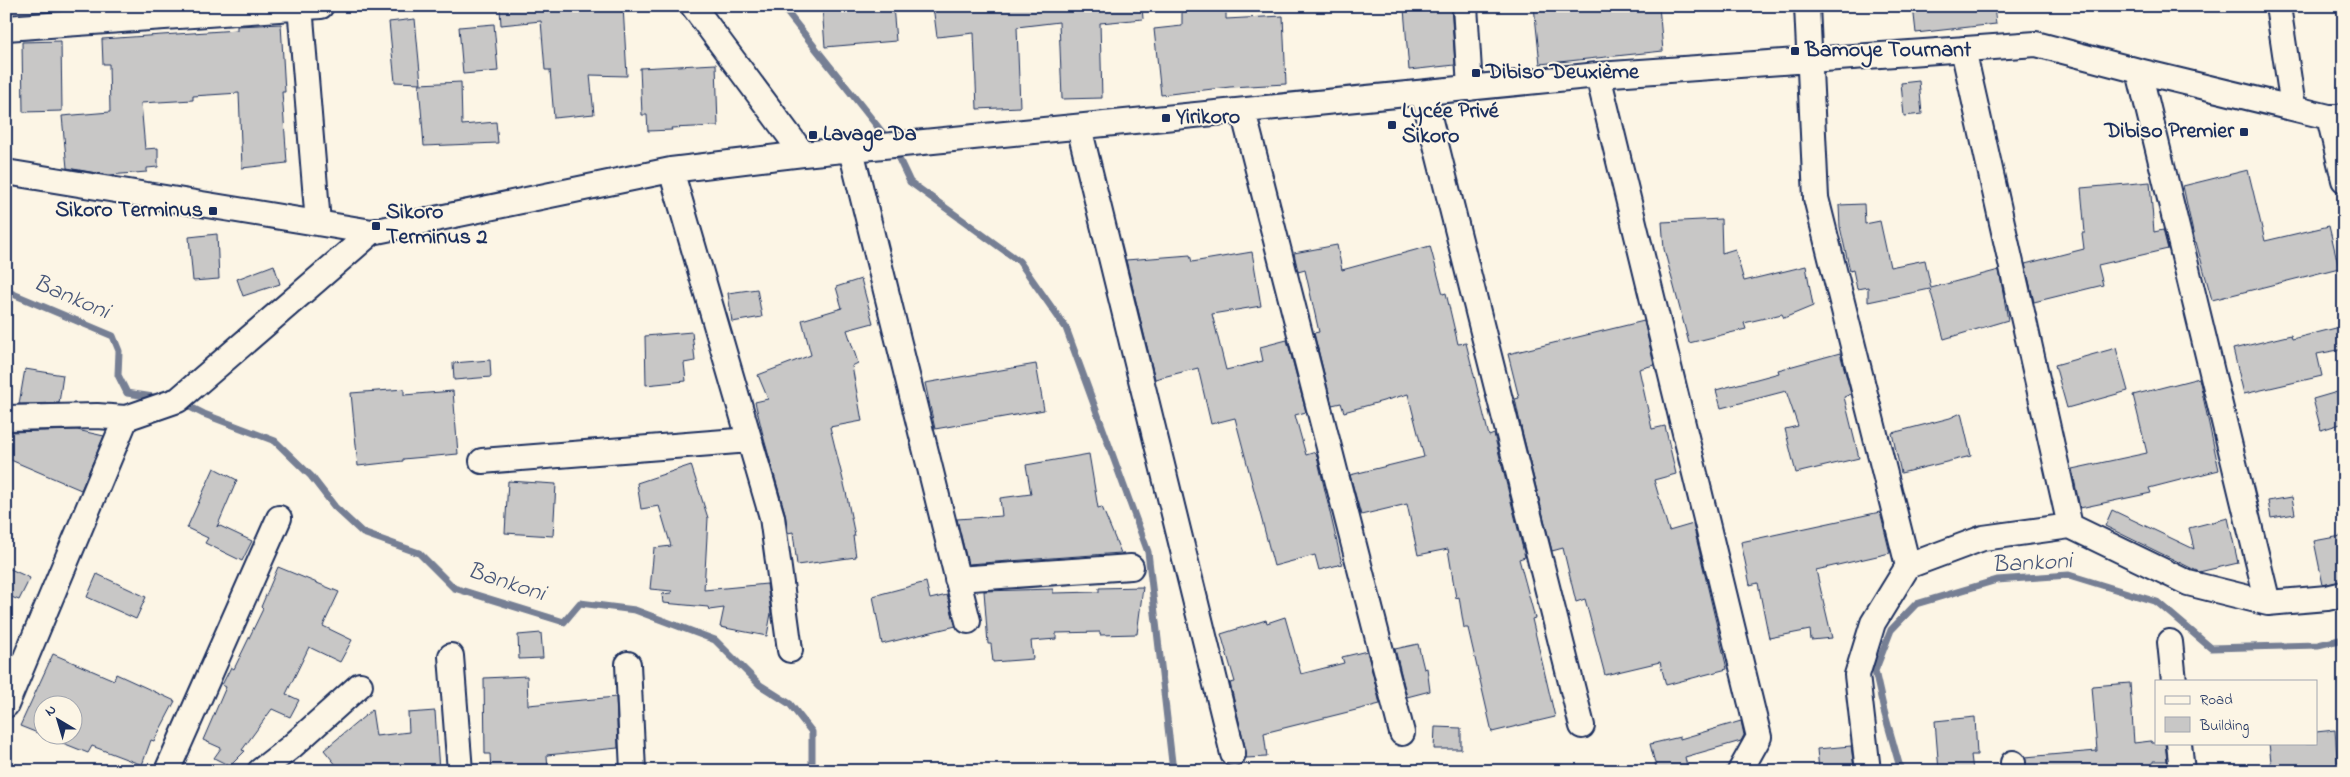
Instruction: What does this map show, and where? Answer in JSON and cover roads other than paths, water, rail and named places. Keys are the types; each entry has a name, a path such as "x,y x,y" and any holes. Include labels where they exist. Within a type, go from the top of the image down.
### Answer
{"street":[{"path":"693,6 803,154"},
{"path":"1465,6 1470,88"},
{"path":"1807,6 1816,198 1908,566"},
{"path":"2278,6 2293,107"},
{"path":"6,28 307,7 318,223"},
{"path":"6,172 372,232 671,170 803,154 1598,75 2036,44 2139,71 2336,117 2344,180"},
{"path":"1963,49 2070,526"},
{"path":"2139,71 2268,603"},
{"path":"1598,75 1759,737 1740,771"},
{"path":"1423,93 1582,726"},
{"path":"1243,111 1402,733"},
{"path":"1080,127 1233,754"},
{"path":"851,150 968,621"},
{"path":"671,170 772,517 790,650"},
{"path":"6,418 98,416 126,418 178,400 372,232"},
{"path":"6,705 126,418"},
{"path":"482,461 750,440"},
{"path":"167,771 279,518"},
{"path":"1868,771 1856,675 1873,624 1908,566 1983,538 2070,526 2188,583 2268,603 2327,598 2344,594"},
{"path":"958,579 1131,567"},
{"path":"2170,642 2174,680"},
{"path":"451,656 460,771"},
{"path":"628,664 633,771"},
{"path":"260,771 291,747 360,685"},
{"path":"2179,744 2182,771"},
{"path":"291,747 293,771"}],"waterway":[{"path":"782,6 893,146 910,182 1019,261 1066,328 1148,552 1173,771"},
{"name":"Bankoni","path":"6,291 113,336 119,351 118,375 127,393 160,398"},
{"name":"Bankoni","path":"182,403 204,414 275,441 311,476 335,507 363,533 419,553 454,588 564,622 580,603 635,610 715,640 760,685 790,704 812,732 812,768 815,771"},
{"name":"Bankoni","path":"1901,771 1875,671 1891,630 1916,604 1997,580 2069,575 2157,602 2211,648 2318,645 2344,639"}],"place":[{"name":"Bamoye Tournant","path":"1795,51"},
{"name":"Dibiso Deuxième","path":"1476,73"},
{"name":"Yirikoro","path":"1166,118"},
{"name":"Lycée Privé Sikoro","path":"1392,125"},
{"name":"Dibiso Premier","path":"2244,132"},
{"name":"Lavage Da","path":"813,135"},
{"name":"Sikoro Terminus","path":"213,211"},
{"name":"Sikoro Terminus 2","path":"376,226"}]}
